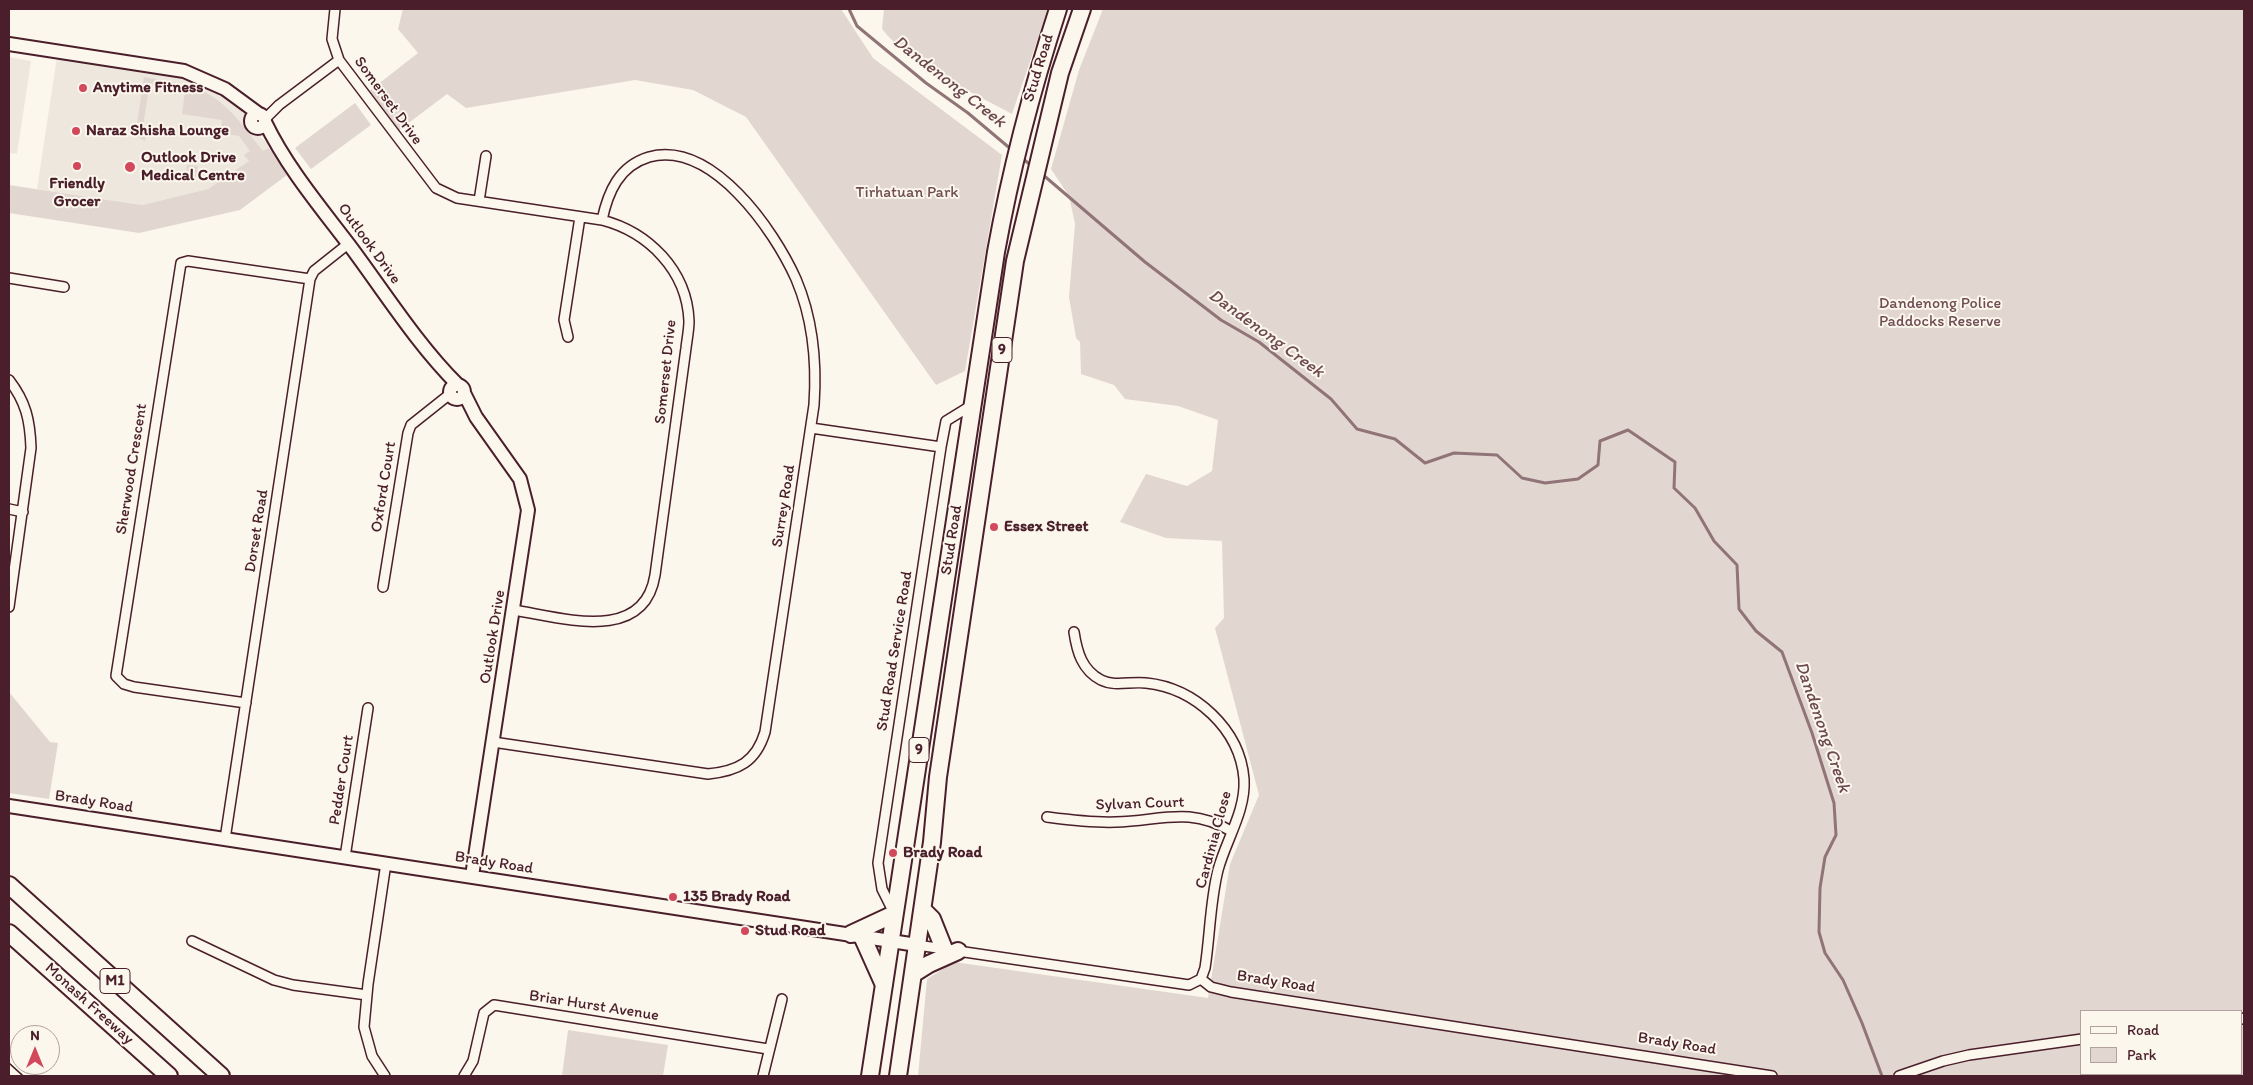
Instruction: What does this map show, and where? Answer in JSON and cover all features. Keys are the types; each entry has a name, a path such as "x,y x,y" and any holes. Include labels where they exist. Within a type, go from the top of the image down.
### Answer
{"highway":[{"name":"Stud Road","path":"870,1076 996,252 1009,181 1022,125 1058,9"},
{"name":"Stud Road","path":"898,1076 923,910 938,777 958,635 1015,260 1028,199 1060,73 1082,9"},
{"name":"M1","path":"9,885 221,1076"},
{"path":"913,974 951,950 932,919 923,910"},
{"path":"884,985 856,935 894,914"},
{"name":"Monash Freeway","path":"9,933 168,1076"}],"street":[{"name":"Somerset Drive","path":"335,9 332,39 340,60 436,188 457,198 602,220 621,225 645,239 664,256 685,294 689,321 654,582 647,598 625,617 610,622 585,621 513,610"},
{"name":"Outlook Drive","path":"9,44 184,71 205,79 239,99 260,119 348,244 436,363 455,393 476,417 516,473 526,497 528,510 472,876"},
{"path":"260,119 340,60"},
{"path":"479,201 486,156"},
{"name":"Surrey Road","path":"493,742 708,774 728,772 748,762 759,747 765,732 811,428 816,377 808,316 795,278 778,244 738,194 696,161 680,156 656,156 635,164 620,176 609,194 602,220"},
{"path":"568,337 564,320 580,217"},
{"path":"310,279 314,271 348,244"},
{"name":"Sherwood Crescent","path":"246,703 134,687 124,684 116,676 181,263 188,260 310,279"},
{"path":"9,278 64,286"},
{"name":"Dorset Road","path":"225,839 310,279"},
{"path":"9,380 20,394 30,423 31,448 9,607"},
{"name":"Oxford Court","path":"383,587 408,433 411,425 455,393"},
{"name":"Stud Road Service Road","path":"894,914 882,889 878,863 941,447 946,421 972,405"},
{"path":"811,428 941,447"},
{"path":"9,509 23,512"},
{"name":"Cardinia Close","path":"1074,632 1084,667 1096,677 1107,683 1144,683 1176,691 1194,700 1221,724 1236,747 1243,775 1242,805 1231,831 1216,878 1207,954 1201,980"},
{"name":"Pedder Court","path":"345,857 368,708"},
{"name":"Brady Road","path":"9,806 1189,985 1201,980 1211,987 1225,991 1772,1076"},
{"name":"Sylvan Court","path":"1047,817 1084,822 1115,822 1181,816 1219,824 1231,831"},
{"path":"385,1076 372,1056 364,1027 366,995 386,863"},
{"path":"192,941 274,980 366,995"},
{"path":"763,1076 768,1049 782,1000"},
{"name":"Briar Hurst Avenue","path":"464,1076 472,1061 484,1012 494,1005 768,1049"},
{"path":"1899,1076 1969,1055 2080,1039"},
{"path":"9,1056 31,1076"}],"shaded area":[{"path":"9,57 31,61 17,154 9,153"},
{"path":"57,57 178,76 196,81 229,99 244,113 250,127 267,143 269,148 208,189 142,205 37,189"}],"green space":[{"name":"Tirhatuan Park","path":"403,9 841,9 873,58 1002,155 965,371 936,385 746,117 693,90 635,80 466,108 447,94 398,131 368,92 418,53 398,29"},
{"path":"884,9 1048,9 1012,114 960,87 908,54 882,29"},
{"name":"Dandenong Police Paddocks Reserve","path":"1103,9 2244,9 2244,1076 918,1076 927,979 954,962 1208,998 1230,864 1259,795 1215,628 1224,618 1222,541 1166,538 1120,522 1146,474 1187,486 1212,471 1218,420 1178,406 1125,399 1114,385 1081,374 1080,342 1076,338 1069,297 1075,224 1069,196 1051,169 1079,70"},
{"path":"144,77 178,83 176,95 174,95 175,87 150,83 142,132 146,133 145,141 138,137 136,130"},
{"path":"186,84 200,89 230,111 263,151 269,148 287,175 240,210 139,233 9,213 9,185 142,205 208,189 249,161 244,155 250,151 239,136 220,133 222,120 182,114"},
{"path":"355,103 371,125 311,169 295,148"},
{"path":"187,165 198,166 196,179 185,181"},
{"path":"9,692 50,742 58,743 49,799 9,793"},
{"path":"568,1030 668,1045 663,1076 562,1076"}],"waterway":[{"name":"Dandenong Creek","path":"849,9 857,26 1012,150"},
{"name":"Dandenong Creek","path":"1022,158 1033,167"},
{"name":"Dandenong Creek","path":"1042,174 1145,262 1221,320 1259,342 1331,399 1357,429 1395,439 1425,463 1454,453 1497,455 1522,478 1545,483 1578,479 1598,465 1600,441 1628,430 1675,462 1674,488 1695,508 1714,541 1737,565 1739,609 1756,631 1782,652 1812,733 1834,803 1836,835 1825,857 1820,888 1819,932 1825,953 1843,980 1882,1076"}],"place":[{"name":"Anytime Fitness","path":"83,88"},
{"name":"Naraz Shisha Lounge","path":"76,131"},
{"name":"Friendly Grocer","path":"77,166"},
{"name":"Outlook Drive Medical Centre","path":"130,167"},
{"name":"Essex Street","path":"994,527"},
{"name":"Brady Road","path":"893,853"},
{"name":"135 Brady Road","path":"673,897"},
{"name":"Stud Road","path":"745,931"}]}
